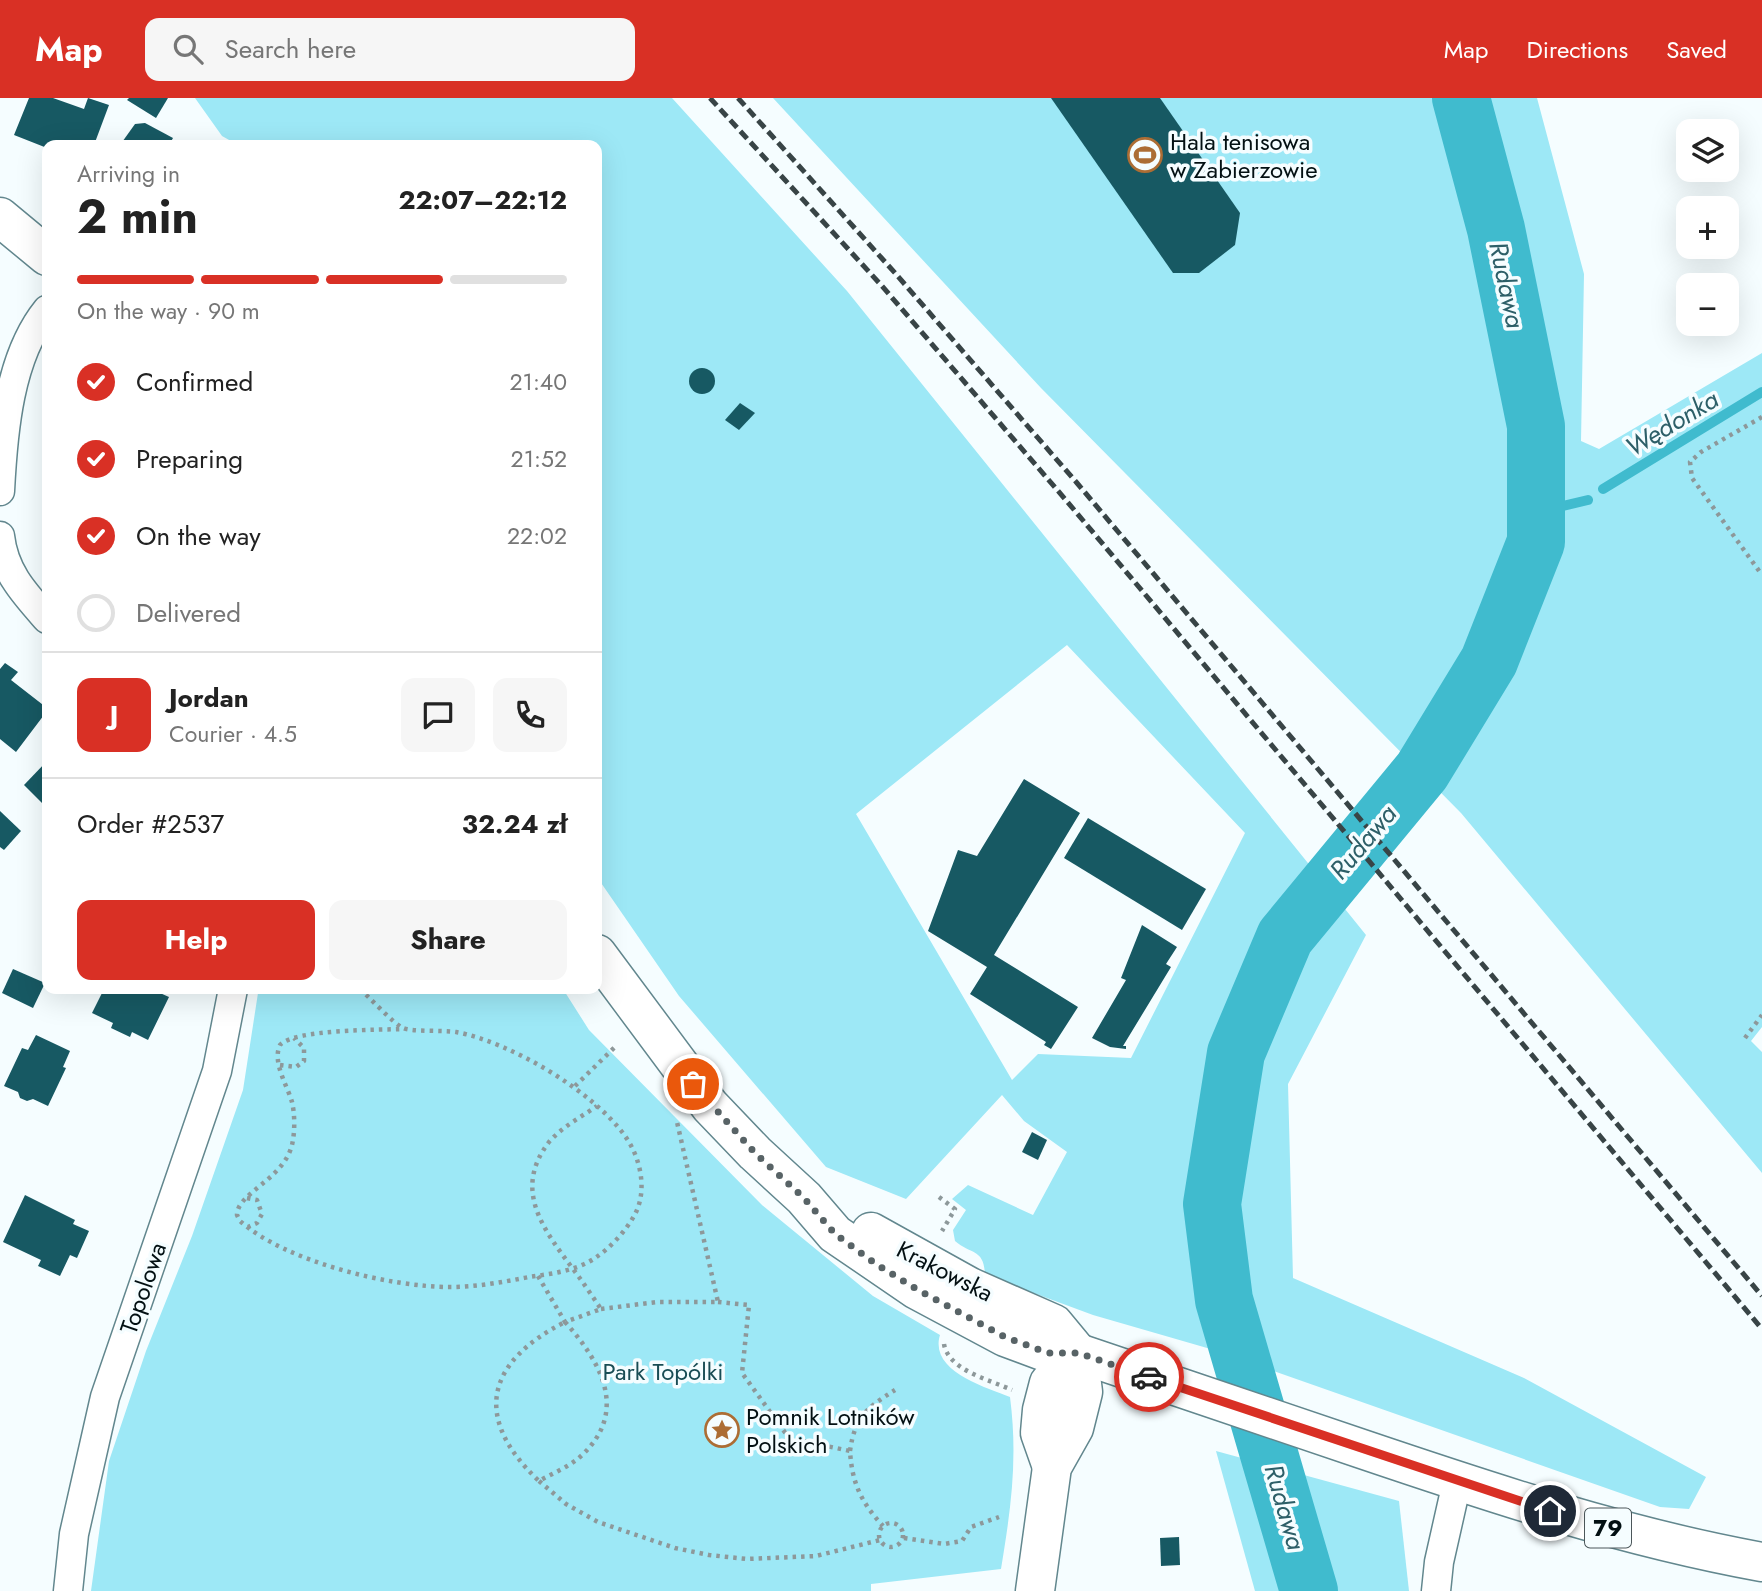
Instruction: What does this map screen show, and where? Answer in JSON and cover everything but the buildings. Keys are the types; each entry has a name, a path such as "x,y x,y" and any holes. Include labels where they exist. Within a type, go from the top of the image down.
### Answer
{"main road":[{"path":"0,218 42,252"},
{"name":"Krakowska","path":"602,961 710,1106 755,1153 804,1198 847,1218 970,1287 1054,1324 1078,1353"},
{"path":"1035,1591 1052,1467 1040,1433 1042,1410 1049,1383 1078,1353"},
{"name":"79","path":"1078,1353 1457,1482 1629,1535 1762,1562"}],"street":[{"path":"0,491 1,463 16,377 32,331 42,317"},
{"path":"0,536 11,575 42,613"},
{"name":"Topolowa","path":"68,1591 74,1534 105,1397 217,1071 232,994"},
{"path":"1436,1591 1439,1562 1457,1482"}],"path":[{"path":"1762,416 1701,452 1690,462 1692,478 1762,575"},
{"path":"366,994 404,1029"},
{"path":"1745,1038 1762,1015"},
{"path":"404,1029 429,1029 472,1037 528,1060 575,1086 625,1136 638,1164 642,1190 639,1208 628,1226 594,1259 573,1268 479,1286 415,1284 336,1268 297,1254 248,1228 237,1216 239,1204 277,1173 292,1146 293,1105 279,1065 278,1050 281,1045 294,1038 338,1031 404,1029"},
{"path":"279,1065 296,1067 303,1061 304,1048 294,1038"},
{"path":"575,1086 616,1046"},
{"path":"597,1106 565,1127 550,1142 538,1162 533,1183 539,1220 551,1241 601,1309"},
{"path":"676,1120 718,1302"},
{"path":"246,1198 257,1200 262,1214 257,1223 248,1228"},
{"path":"538,1276 565,1322 597,1362 606,1384 606,1411 598,1432 584,1453 539,1481"},
{"path":"850,1451 789,1438 742,1373 749,1305 657,1302 601,1309 537,1336 508,1364 496,1392 496,1405 504,1435 525,1468 566,1504 598,1522 675,1548 747,1559 816,1556 880,1540"},
{"path":"944,1342 946,1352 960,1366 1015,1392"},
{"path":"883,1526 864,1506 855,1488 850,1451 859,1419 868,1408 895,1390"},
{"path":"904,1538 944,1544 962,1541 971,1527 999,1517"},
{"path":"883,1526 889,1523 899,1525 904,1538"},
{"path":"880,1540 883,1526"},
{"path":"880,1540 886,1547 895,1547 904,1538"}],"green space":[{"path":"195,98 672,98 847,291 1366,935 1288,1084 1293,1278 1524,1378 1706,1477 1689,1509 1660,1507 1214,1350 1093,1315 985,1275 979,1256 955,1241 953,1230 966,1210 952,1199 968,1185 1033,1215 1067,1152 1024,1121 1002,1095 906,1199 826,1167 679,996 602,884 602,140 229,140 222,136","holes":["1067,645 1245,833 1131,1058 1038,1054 1012,1080 856,814"]},
{"path":"773,98 1537,98 1584,274 1581,441 1599,449 1762,353 1762,1027 1751,1041 1762,1052 1762,1173 1461,813 1041,388"},
{"name":"Park Topólki","path":"258,994 566,994 589,1030 762,1205 873,1296 940,1335 939,1348 951,1368 974,1382 1010,1397 1012,1483 1001,1569 871,1584 871,1591 91,1591 109,1461 146,1351 192,1236 243,1090"},
{"path":"1216,1451 1399,1501 1409,1591 1255,1591"}],"waterway":[{"name":"Rudawa","path":"1309,1591 1224,1300 1212,1204 1236,1053 1285,937 1422,771 1489,661 1536,542 1536,426 1496,229 1461,98"},
{"name":"Wędonka","path":"1603,489 1762,392"},
{"name":"Wędonka","path":"1537,512 1588,500"}],"railway":[{"path":"710,98 882,286 1065,499 1762,1329"},
{"path":"738,98 895,273 1077,483 1762,1296"}],"way so far":[{"path":"693,1084 710,1106 755,1153 804,1198 835,1234 876,1264 1005,1337 1048,1353 1078,1353 1149,1377"}],"place":[{"name":"Hala tenisowa w Zabierzowie","path":"1145,155"},
{"name":"Pomnik Lotników Polskich","path":"722,1430"}],"route":[{"path":"1149,1377 1550,1511"}]}
